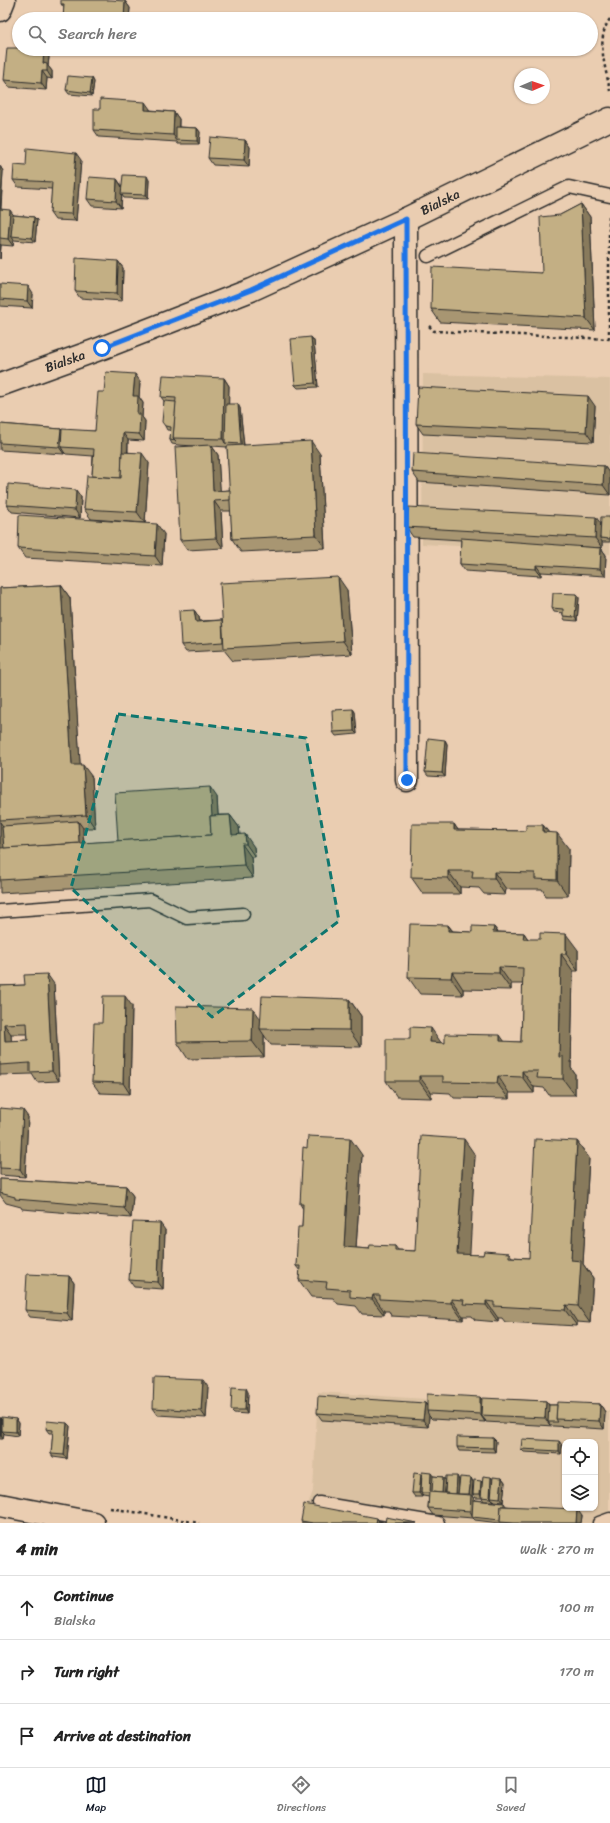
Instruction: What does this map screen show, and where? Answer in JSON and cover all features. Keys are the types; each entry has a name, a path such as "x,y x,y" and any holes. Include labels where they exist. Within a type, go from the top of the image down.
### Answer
{"street":[{"path":"0,10 4,0"},
{"name":"Bialska","path":"0,385 102,348 251,290 406,219 610,119"},
{"path":"406,219 407,780"},
{"path":"0,1505 93,1523"}],"lane":[{"path":"428,256 569,187 610,196"},
{"path":"0,911 150,900 187,918 242,914"},
{"path":"319,1503 438,1523"},
{"path":"599,1523 610,1518"}],"path":[{"path":"610,19 601,38 610,91"},
{"path":"427,324 434,331 610,339 610,196"}],"highlighted area":[{"path":"118,714 306,738 339,921 212,1017 71,888"}],"shaded area":[{"path":"423,374 610,379 610,554 422,544"},
{"path":"318,1392 609,1411 609,1523 302,1523 313,1491"}],"building":[{"path":"61,0 125,1 124,12 63,12 64,4 61,4"},
{"path":"7,48 12,48 12,56 44,56 43,63 47,64 47,71 42,71 41,83 4,80"},
{"path":"68,76 92,78 90,93 66,90"},
{"path":"100,99 145,102 145,110 174,112 173,135 94,130 94,109 100,109"},
{"path":"176,127 197,128 197,141 176,140"},
{"path":"210,137 245,140 244,160 208,158"},
{"path":"27,148 76,153 71,214 50,213 52,182 13,180 14,165 26,166"},
{"path":"123,175 147,176 146,195 121,194"},
{"path":"89,177 117,179 116,201 87,199"},
{"path":"581,204 586,318 431,309 432,267 542,273 540,217 560,215"},
{"path":"0,209 10,210 8,239 0,238"},
{"path":"13,215 34,217 32,238 11,236"},
{"path":"76,258 118,261 117,293 75,291"},
{"path":"0,284 28,286 27,301 0,299"},
{"path":"311,337 315,383 295,385 291,339"},
{"path":"106,372 135,374 133,396 138,396 137,414 140,414 139,434 123,433 121,478 92,476 94,449 61,447 62,429 95,431 98,392 104,392"},
{"path":"163,375 224,378 223,439 173,438 176,398 161,397"},
{"path":"418,387 588,396 586,432 416,424"},
{"path":"164,401 176,402 173,438 176,441 170,440 171,427 165,426 162,422"},
{"path":"226,404 238,404 241,444 225,443"},
{"path":"0,424 61,429 59,447 0,443"},
{"path":"311,441 316,535 232,539 227,446"},
{"path":"211,445 213,491 230,490 230,500 214,501 216,538 180,540 175,447"},
{"path":"122,452 142,453 137,512 84,509 87,476 121,478"},
{"path":"413,453 604,466 603,485 412,472"},
{"path":"8,484 76,490 75,510 7,505"},
{"path":"408,507 596,517 595,538 406,527"},
{"path":"19,515 157,524 155,556 18,548"},
{"path":"601,517 610,517 610,539 600,538"},
{"path":"461,538 601,548 600,569 536,565 536,569 460,564"},
{"path":"338,577 343,641 224,648 220,583"},
{"path":"61,585 72,765 83,765 86,815 0,820 0,588"},
{"path":"553,593 577,594 575,617 563,616 563,609 552,608"},
{"path":"194,610 196,622 222,620 223,642 181,645 179,611"},
{"path":"353,709 354,731 333,732 332,710"},
{"path":"428,738 445,740 442,773 425,772"},
{"path":"210,787 212,816 210,816 211,835 118,841 115,793"},
{"path":"230,815 232,835 245,834 246,844 242,844 244,865 0,880 0,848 211,835 210,816"},
{"path":"78,821 79,843 4,848 2,826"},
{"path":"412,824 454,824 454,830 526,831 526,825 543,825 543,832 557,833 557,880 535,879 535,873 494,872 494,878 472,878 473,871 448,871 448,878 411,877"},
{"path":"410,924 448,925 448,931 472,932 472,926 494,927 493,932 524,933 523,939 540,939 540,933 566,934 566,954 561,954 559,1057 563,1057 563,1079 537,1078 538,1071 522,1071 522,1077 498,1076 497,1083 443,1082 443,1076 419,1076 419,1081 386,1081 386,1039 410,1039 410,1027 431,1028 430,1042 445,1043 445,1034 500,1035 500,1041 521,1042 523,968 499,967 499,973 452,972 451,978 408,977"},
{"path":"47,974 52,1071 30,1072 30,1063 0,1065 0,986 25,985 24,975","holes":["27,1023 28,1040 5,1041 4,1024"]},
{"path":"103,996 125,996 123,1083 92,1082 94,1023 102,1023"},
{"path":"262,996 349,999 349,1030 260,1029"},
{"path":"176,1006 253,1008 252,1041 177,1042"},
{"path":"0,1108 23,1110 20,1169 0,1168"},
{"path":"308,1136 350,1138 344,1247 369,1249 370,1245 395,1246 395,1250 415,1251 421,1136 464,1139 457,1254 483,1255 484,1251 509,1253 509,1257 529,1258 535,1139 577,1141 571,1260 581,1261 578,1306 566,1305 565,1310 494,1306 494,1302 486,1301 486,1305 463,1304 464,1300 451,1299 451,1303 380,1299 380,1295 373,1295 372,1299 350,1297 350,1290 326,1288 327,1282 299,1280 300,1266 296,1266 298,1227 302,1227 303,1204 300,1204 303,1147 307,1148"},
{"path":"0,1179 126,1186 124,1208 15,1199 15,1197 0,1193"},
{"path":"133,1222 160,1223 158,1282 129,1280"},
{"path":"27,1274 69,1276 67,1313 25,1310"},
{"path":"154,1378 203,1380 201,1411 153,1408"},
{"path":"232,1387 246,1388 245,1410 231,1410"},
{"path":"427,1394 480,1397 480,1414 427,1411"},
{"path":"318,1396 425,1403 423,1420 317,1413"},
{"path":"482,1398 546,1401 545,1418 481,1415"},
{"path":"557,1402 600,1404 599,1421 556,1419"},
{"path":"549,1405 557,1405 556,1419 558,1422 548,1422"},
{"path":"2,1417 16,1419 16,1432 2,1431"},
{"path":"1,1418 1,1436 0,1436"},
{"path":"47,1421 67,1423 64,1455 51,1454 53,1430 46,1429"},
{"path":"457,1437 493,1438 493,1448 457,1447"},
{"path":"522,1439 559,1441 559,1451 521,1449"},
{"path":"422,1472 431,1473 430,1493 421,1493"},
{"path":"414,1473 421,1474 419,1493 412,1493"},
{"path":"433,1476 443,1477 442,1493 432,1492"},
{"path":"446,1476 457,1476 456,1494 445,1493"},
{"path":"483,1476 491,1477 490,1498 481,1497"},
{"path":"460,1477 471,1478 469,1494 458,1494"},
{"path":"493,1477 502,1478 500,1498 491,1497"},
{"path":"474,1480 481,1481 480,1494 473,1494"},
{"path":"429,1492 471,1495 470,1511 428,1508"},
{"path":"473,1500 504,1503 504,1506 501,1506 500,1520 472,1517"},
{"path":"304,1504 377,1518 376,1523 313,1523 301,1521"},
{"path":"501,1506 562,1508 562,1511 577,1511 576,1523 500,1522"},
{"path":"386,1517 417,1523 385,1523"}],"route":[{"path":"102,348 251,290 406,219 407,780"}]}
